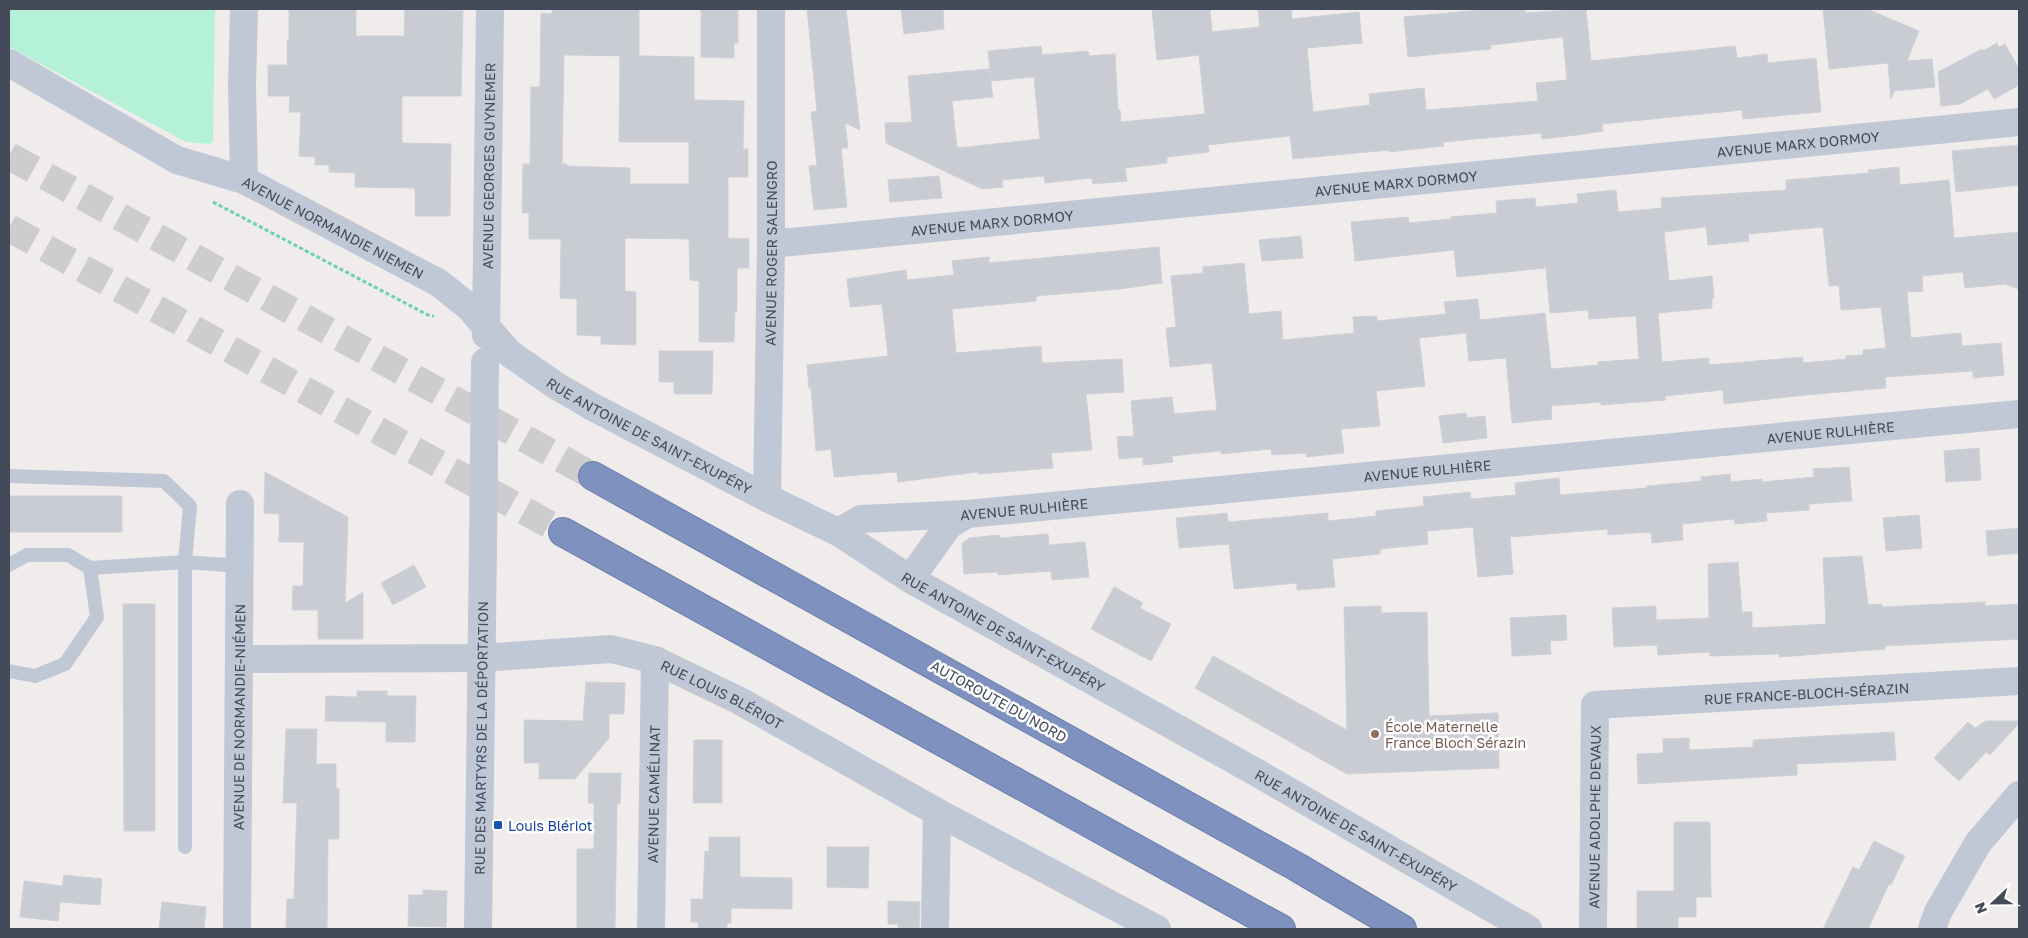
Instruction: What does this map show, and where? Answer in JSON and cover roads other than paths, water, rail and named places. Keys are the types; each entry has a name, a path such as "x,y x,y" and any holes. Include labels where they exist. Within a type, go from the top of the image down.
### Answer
{"highway":[{"name":"AUTOROUTE DU NORD","path":"593,476 1280,858 1402,929"},
{"path":"563,532 1281,929"}],"street":[{"name":"AVENUE NORMANDIE NIEMEN","path":"244,9 242,86 244,180 439,283 469,307 486,325"},
{"name":"AVENUE GEORGES GUYNEMER","path":"486,362 490,9"},
{"name":"AVENUE ROGER SALENGRO","path":"768,498 771,9"},
{"path":"9,63 177,160 244,180"},
{"name":"AVENUE MARX DORMOY","path":"771,244 2019,122"},
{"name":"RUE ANTOINE DE SAINT-EXUPÉRY","path":"486,325 509,353 555,385 591,406 768,498 838,532 910,579 1252,770 1528,929"},
{"name":"RUE DES MARTYRS DE LA DÉPORTATION","path":"478,929 486,362"},
{"name":"AVENUE RULHIÈRE","path":"838,532 861,519 967,514 2019,414"},
{"name":"AVENUE DE NORMANDIE-NIÉMEN","path":"237,929 240,504"},
{"path":"910,579 949,525 967,514"},
{"name":"RUE LOUIS BLÉRIOT","path":"240,659 481,658 611,649 655,660 740,702 937,812 1157,929"},
{"name":"AVENUE CAMÉLINAT","path":"651,929 655,660"},
{"name":"RUE FRANCE-BLOCH-SÉRAZIN","path":"1595,705 2019,681"},
{"name":"AVENUE ADOLPHE DEVAUX","path":"1593,929 1595,705"},
{"path":"1932,929 1938,912 1978,843 2019,795"},
{"path":"935,929 937,812"}],"lane":[{"path":"9,476 164,480 190,506 184,562 185,846"},
{"path":"9,565 27,555 68,555 90,568 184,562 240,566"},
{"path":"9,671 35,676 65,664 97,617 90,568"}],"tunnel":[{"path":"9,156 593,476"},
{"path":"9,228 563,532"}],"place":[{"name":"École Maternelle France Bloch Sérazin","path":"1375,734"},
{"name":"Louis Blériot","path":"498,825"}]}
